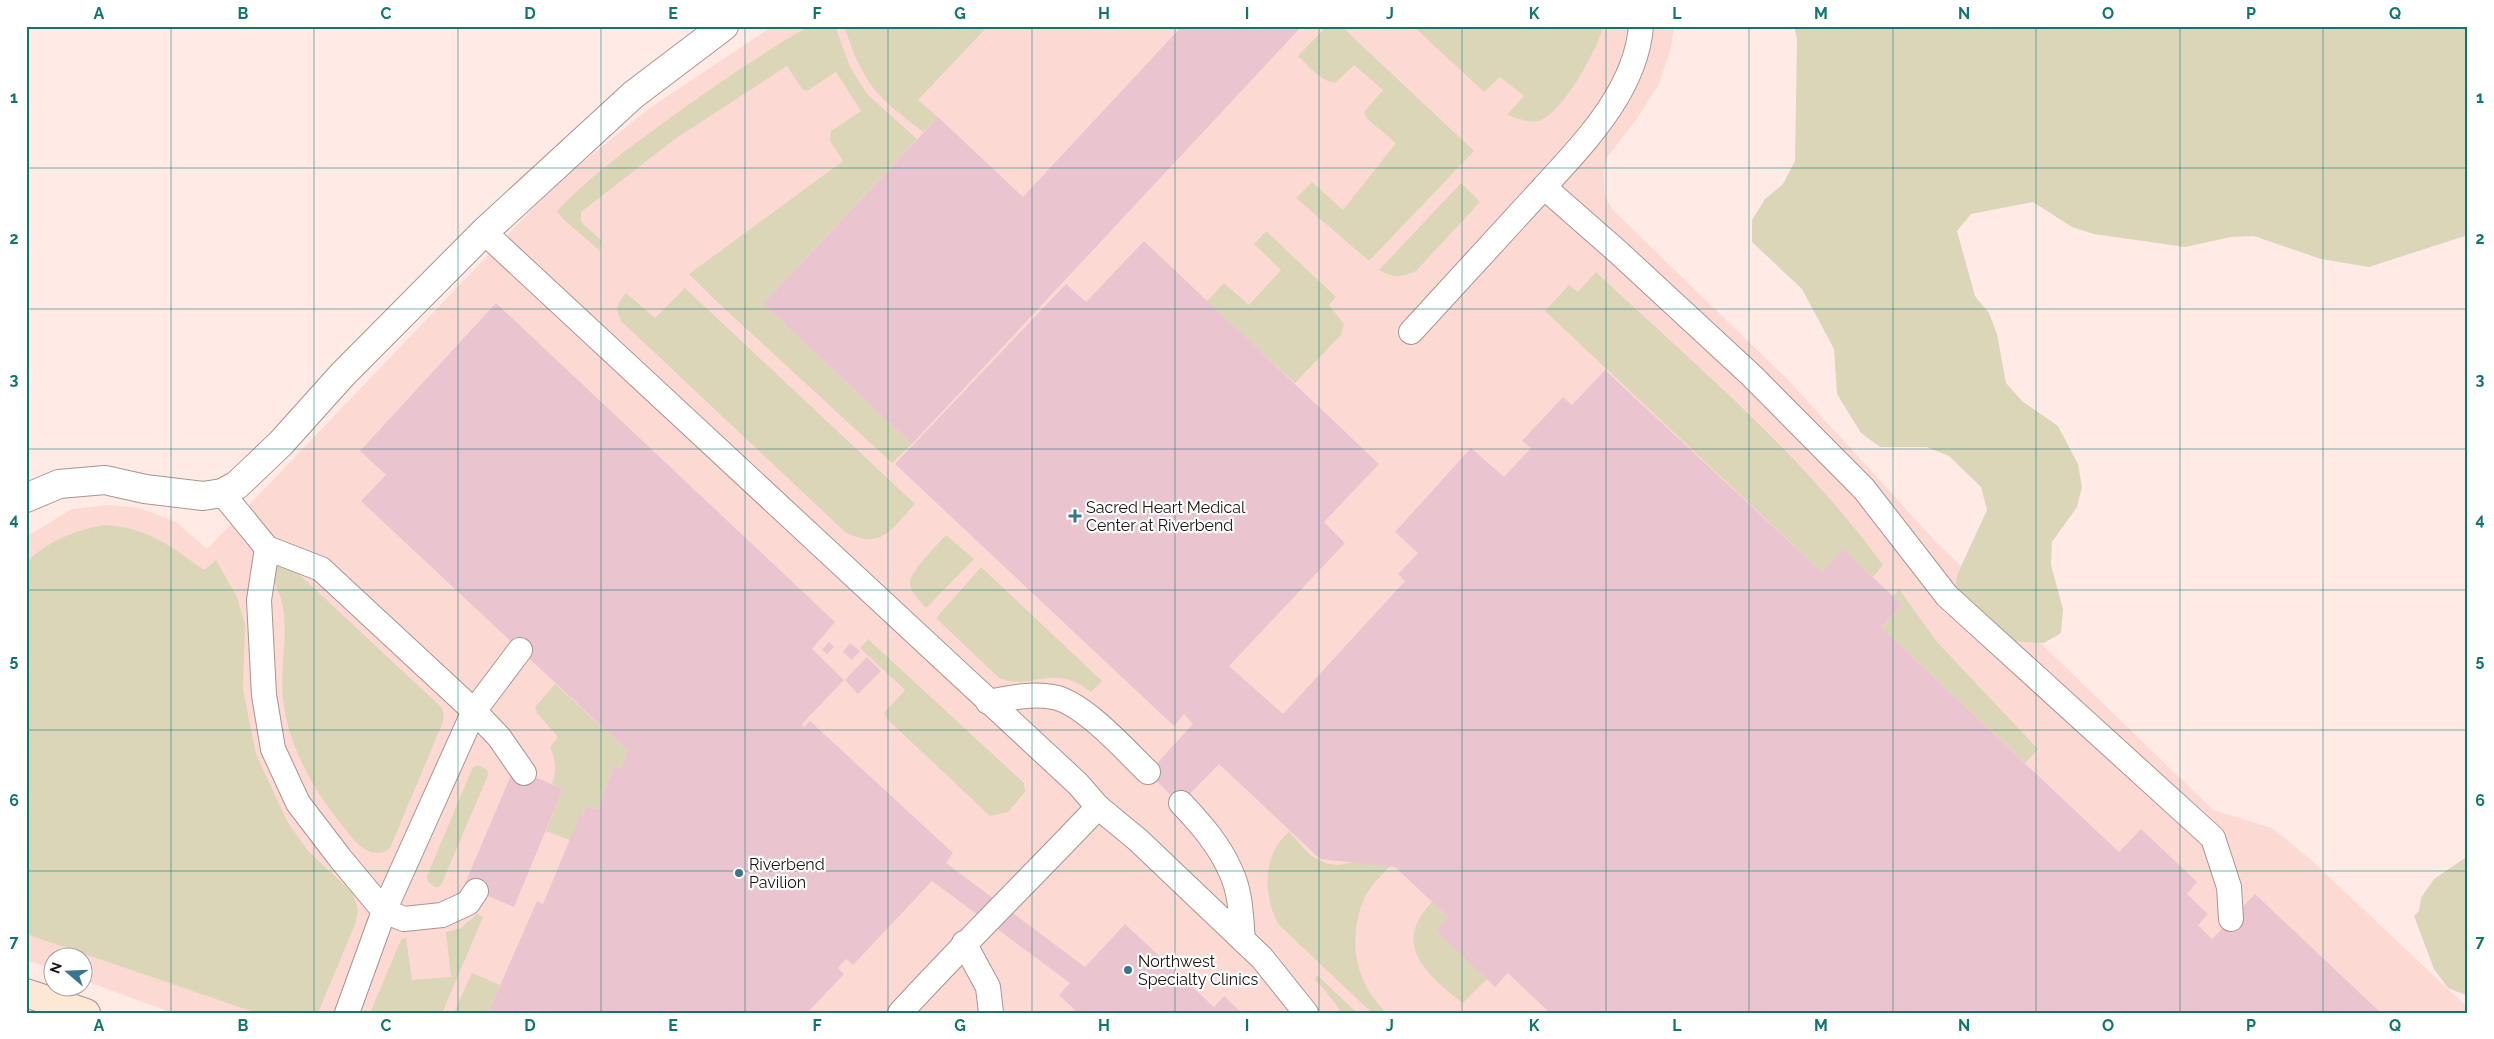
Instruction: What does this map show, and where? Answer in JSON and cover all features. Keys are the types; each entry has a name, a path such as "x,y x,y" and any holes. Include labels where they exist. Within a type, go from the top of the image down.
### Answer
{"street":[{"path":"26,498 60,484 105,480 145,490 203,496 222,493 237,485 260,465 343,374 484,232 633,95 724,26"},
{"path":"26,993 86,1013"}],"lane":[{"path":"1411,332 1588,139 1630,75 1640,40 1641,26"},
{"path":"1544,187 1607,242 1752,376 1864,489 1946,596 2213,838 2229,887 2231,919"},
{"path":"484,232 1078,784 1098,806 1138,840 1262,958 1306,1013"},
{"path":"222,493 267,548 321,569 474,711 499,737 524,773"},
{"path":"267,548 259,600 264,695 273,749 298,803 384,911 404,919 442,915 468,903 476,891"},
{"path":"347,1013 384,911 474,711 520,650"},
{"path":"988,702 1028,695 1054,697 1080,709 1148,772"},
{"path":"1181,804 1206,829 1232,872 1240,906 1243,940"},
{"path":"900,1013 964,943 1026,882 1098,806"},
{"path":"964,943 988,988 991,1013"}],"shaded area":[{"name":"Sacred Heart Medical Center at Riverbend","path":"773,26 1674,26 1671,48 1659,84 1636,120 1608,156 1603,173 1605,197 1613,210 1789,381 1935,541 2213,810 2272,828 2310,859 2468,1008 2468,1013 173,1013 92,983 92,946 42,946 42,966 26,960 26,537 72,509 109,505 140,508 176,522 207,549 557,183 651,107"},
{"path":"809,26 835,26 850,67 867,94 917,139 763,304 912,444 892,463 689,274 843,161 830,141 831,131 861,111 836,72 807,91 802,89 787,66 675,139 581,212 581,222 601,240 600,251 563,219 557,211 595,175 649,133 735,73"},
{"path":"844,26 988,26 918,100 938,117 923,132 891,107 874,89 860,67"},
{"path":"1327,26 1341,26 1474,151 1369,261 1296,198 1312,182 1343,210 1396,143 1366,118 1364,112 1383,90 1354,65 1335,83 1319,76 1298,56"},
{"path":"1413,26 1603,26 1587,65 1568,94 1558,107 1547,116 1538,121 1530,121 1507,115 1524,96 1500,77 1484,92"},
{"path":"1794,26 2468,26 2468,235 2369,267 2321,259 2254,236 2231,237 2185,247 2094,234 2072,227 2033,202 1971,214 1957,231 1975,296 1989,313 1997,334 2006,383 2022,401 2058,426 2078,464 2082,487 2077,507 2052,542 2051,565 2063,609 2061,633 2044,643 1975,639 1960,623 1954,599 1957,575 1987,510 1981,487 1949,456 1927,447 1880,447 1861,433 1837,394 1834,349 1802,289 1752,242 1752,220 1765,199 1783,184 1795,161 1797,39"},
{"path":"1461,183 1480,202 1416,271 1397,276 1388,275 1379,270"},
{"path":"1266,231 1336,297 1329,305 1344,324 1341,335 1295,383 1206,302 1224,283 1249,305 1281,270 1254,244"},
{"path":"1596,272 1709,376 1818,485 1883,565 1873,577 1843,550 1822,572 1545,311 1569,285 1578,292"},
{"path":"685,288 915,504 892,529 877,538 868,539 845,532 621,321 618,306 626,293 655,318"},
{"path":"104,525 134,530 158,539 204,570 216,560 237,597 245,624 243,689 256,754 287,821 308,851 353,893 358,909 356,922 318,1013 257,1013 92,957 92,946 61,946 26,934 26,563 43,548 83,530"},
{"path":"946,535 974,559 926,608 913,592 910,582 920,564"},
{"path":"275,559 287,563 441,707 444,714 443,722 390,848 384,851 378,853 367,850 349,834 315,787 291,736 286,718 282,687 285,636 284,611 280,596 269,571"},
{"path":"981,567 1102,681 1091,692 1077,683 1065,679 1053,678 1022,682 999,678 936,618"},
{"path":"1899,589 1937,642 2038,749 2025,763 1881,627 1902,605 1893,597"},
{"path":"868,639 1024,783 1025,792 1008,812 990,816 888,720 884,713 905,690 860,648"},
{"path":"555,684 628,751 621,768 614,766 597,810 586,806 570,840 546,831 563,789 552,784 555,766 550,747 558,737 537,713 535,707"},
{"path":"478,765 487,770 488,775 442,883 439,887 435,887 428,882 427,876 473,767"},
{"path":"1289,832 1310,855 1325,863 1337,865 1355,862 1390,866 1372,886 1364,899 1359,914 1355,945 1361,975 1376,1001 1387,1013 1372,1013 1278,924 1270,900 1268,875 1274,852 1280,841"},
{"path":"2468,856 2468,996 2448,988 2434,969 2414,916 2419,911 2421,898 2434,879"},
{"path":"1432,902 1448,917 1436,931 1487,979 1463,1003 1444,988 1425,968 1418,958 1414,946 1414,934 1418,921 1422,913"},
{"path":"477,914 483,917 442,1013 370,1013 401,940 406,937 412,980 451,977 446,932 461,928"},
{"path":"472,973 500,985 488,1013 454,1013"},
{"path":"1316,976 1357,1013 1342,1013 1315,980"}],"building":[{"path":"1182,26 1302,26 912,444 763,304 938,117 1023,197"},
{"path":"1144,241 1379,464 1324,522 1345,543 1229,666 1283,714 1405,581 1398,574 1418,553 1395,532 1471,448 1504,477 1531,448 1522,441 1563,397 1572,405 1605,370 1822,572 1843,549 1902,605 1881,627 2119,852 2141,829 2197,882 2187,894 2208,914 2198,925 2212,939 2255,894 2381,1013 1550,1013 1508,973 1495,987 1436,931 1448,917 1395,867 1320,859 1219,764 1181,803 1178,802 1148,773 1193,724 1184,714 1174,726 895,464 1066,284 1086,302"},
{"path":"496,303 835,622 812,649 844,680 802,724 804,727 810,721 953,853 946,863 1085,967 1125,924 1214,1007 1224,996 1240,1011 1238,1013 1073,1013 1075,1010 1059,995 1070,983 932,881 853,965 846,959 838,968 844,974 807,1013 488,1013 537,901 543,904 580,815 582,816 586,806 597,810 614,766 621,768 628,751 361,501 386,475 360,451"},
{"path":"829,642 834,647 827,654 822,650"},
{"path":"850,643 860,651 852,660 843,652"},
{"path":"867,657 881,671 858,694 845,680"},
{"path":"514,768 563,789 514,907 464,886"}],"place":[{"name":"Sacred Heart Medical Center at Riverbend","path":"1075,516"},
{"name":"Riverbend Pavilion","path":"739,873"},
{"name":"Northwest Specialty Clinics","path":"1128,970"}]}
